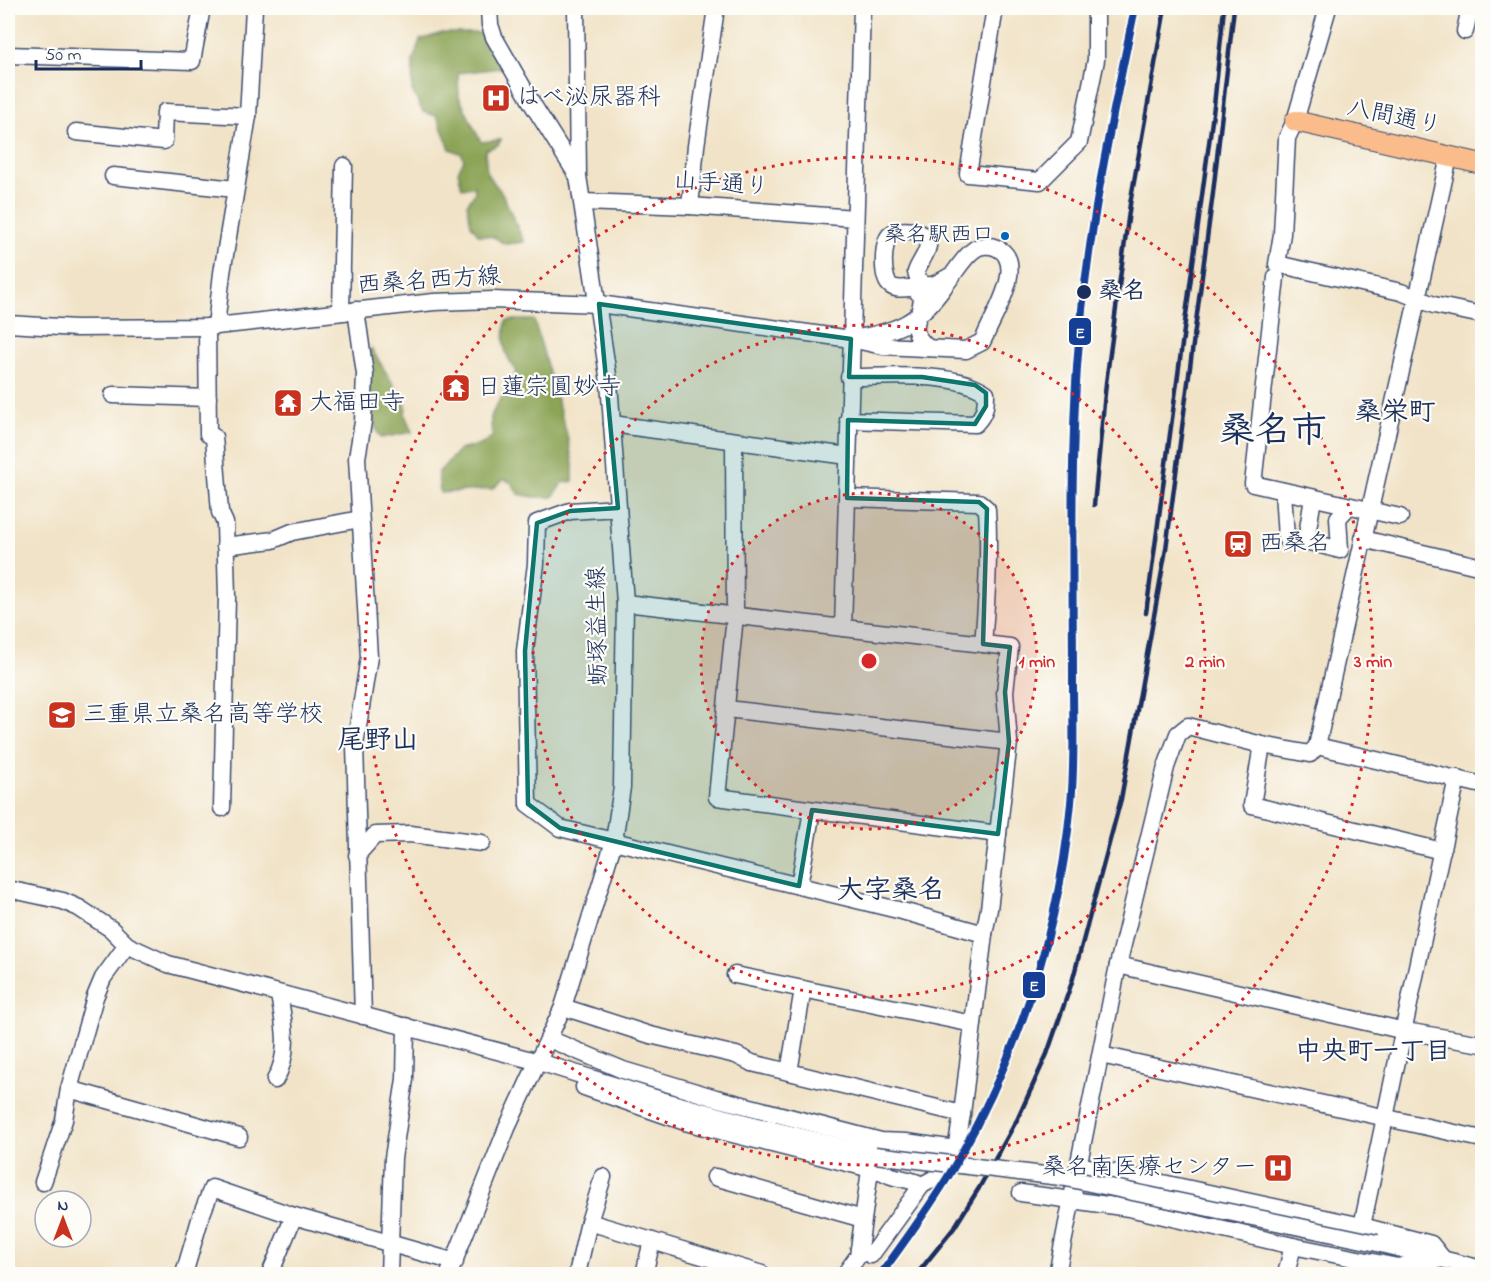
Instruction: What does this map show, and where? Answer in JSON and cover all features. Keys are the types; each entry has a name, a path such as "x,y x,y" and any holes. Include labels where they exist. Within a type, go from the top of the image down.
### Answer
{"main road":[{"name":"八間通り","path":"1295,121 1482,164"}],"street":[{"path":"8,55 192,61 202,8"},
{"path":"222,808 227,597 225,523 220,512 213,437 208,434 208,398 212,326 248,116 254,8"},
{"path":"489,8 490,25 494,37 578,176"},
{"path":"576,8 578,176"},
{"path":"690,206 696,146 716,8"},
{"path":"843,628 862,8"},
{"path":"995,8 968,174 1040,181 1079,142 1096,60 1096,11 1093,8"},
{"path":"1328,8 1295,121 1287,138 1282,234 1277,264 1401,292 1434,305 1482,315"},
{"path":"1465,31 1470,8"},
{"path":"76,132 164,141 165,112 248,116"},
{"path":"1313,750 1419,298 1449,157"},
{"path":"344,166 349,311 365,374 363,422 357,458 369,657 355,745 363,1016"},
{"path":"113,176 235,189"},
{"name":"蛎塚益生線","path":"452,1268 507,1128 563,1007 614,841 622,787 625,603 609,382 578,176"},
{"name":"山手通り","path":"583,202 690,206 855,218"},
{"path":"928,348 917,336 915,330 922,304 920,293 914,288 894,288 884,277 886,241 891,233 900,231 920,232 927,237 928,247 916,272 926,285 931,286 955,273"},
{"path":"987,245 996,248 1005,254 1010,262 1008,283 981,342 966,350 883,346 851,339 894,331 917,316 935,299 970,253 978,247 987,245"},
{"path":"1264,261 1279,277 1253,484 1313,498 1344,512 1370,511 1400,517"},
{"name":"西桑名西方線","path":"8,324 87,328 212,326 476,300 598,304 851,339"},
{"path":"848,420 975,424 982,417 986,406 986,393 975,385 922,377 849,377"},
{"path":"113,395 208,398"},
{"path":"612,424 848,456"},
{"path":"734,442 735,616 717,797 998,834"},
{"path":"1282,491 1286,538 1308,535 1344,512"},
{"path":"847,498 979,502 987,509 988,583 983,644"},
{"path":"1308,535 1313,498"},
{"path":"618,508 570,511 537,523 536,564 525,651 528,804 560,828 984,934"},
{"path":"1308,535 1340,550 1344,512"},
{"path":"225,546 249,541 273,540 292,532 360,519"},
{"path":"1363,539 1482,567"},
{"path":"625,603 1010,647 1005,692 1009,742 956,1149 938,1177 922,1185 871,1255 859,1249"},
{"path":"727,709 1009,742"},
{"path":"1057,1275 1118,965 1166,767 1178,734 1188,726 1262,745 1313,750 1482,784"},
{"path":"1262,745 1251,805 1442,851"},
{"path":"1362,1226 1457,778"},
{"path":"799,886 812,810"},
{"path":"357,855 375,835 410,834 482,843"},
{"path":"8,889 63,901 79,908 111,929 127,945 168,964 406,1026 537,1066 753,1125 872,1162 1061,1177 1377,1243 1482,1269"},
{"path":"43,1182 64,1120 69,1089 95,997 103,978 127,945"},
{"path":"1118,965 1405,1031 1482,1044"},
{"path":"735,975 973,1024"},
{"path":"789,1072 803,989"},
{"path":"275,1080 280,1072 286,1037 279,994"},
{"path":"563,1007 641,1032 736,1055 752,1064 962,1114"},
{"path":"389,1275 393,1158 405,1079 406,1026"},
{"path":"549,1040 622,1070 738,1104 881,1141 956,1149"},
{"path":"1101,1055 1482,1139"},
{"path":"69,1089 239,1137"},
{"path":"872,1162 888,1176 913,1179 922,1185"},
{"path":"845,1275 858,1256 872,1162"},
{"path":"1079,1165 1362,1226 1431,1244 1443,1259"},
{"path":"577,1275 589,1222 603,1177"},
{"path":"715,1177 863,1219"},
{"path":"184,1275 201,1216 212,1188 294,1216 390,1243 452,1268"},
{"path":"1021,1193 1129,1208 1293,1246 1398,1267 1443,1259"},
{"path":"270,1275 294,1216"},
{"path":"589,1222 762,1275"},
{"path":"644,1275 652,1241"},
{"path":"1286,1275 1293,1246"}],"highlighted area":[{"path":"599,304 851,339 849,377 922,377 975,385 986,393 986,406 975,424 848,420 847,498 979,502 987,509 983,644 1010,647 1005,692 1009,742 998,834 812,810 799,886 560,828 528,804 525,651 537,523 570,511 618,508"}],"green space":[{"path":"442,33 480,33 501,68 458,73 459,97 481,142 501,140 498,145 485,150 487,174 502,193 524,242 505,244 494,237 479,235 471,225 467,204 475,193 474,186 462,188 458,171 464,160 462,154 450,149 437,116 423,112 412,90 413,61 420,40"},
{"path":"534,320 567,435 573,464 573,481 562,483 553,497 518,494 512,483 504,479 492,489 440,493 438,473 459,450 482,444 493,436 491,417 512,383 516,370 508,358 505,347 506,321"},
{"path":"371,348 406,405 405,415 412,432 381,438 377,430 371,409 369,384 368,352"}],"railway":[{"path":"1094,505 1106,383 1130,204 1165,8"},
{"path":"1146,613 1214,106 1224,8"},
{"path":"917,1274 954,1228 979,1188 1018,1118 1047,1054 1072,982 1121,799 1166,549 1213,193 1234,8"}],"transit line":[{"name":"E","path":"881,1274 947,1179 978,1123 1017,1035 1046,944 1057,898 1065,851 1073,773 1073,485 1075,406 1081,321 1092,231 1135,8"}],"place":[{"name":"はべ泌尿器科","path":"496,98"},
{"name":"桑名駅西口","path":"1005,236"},
{"name":"桑名","path":"1084,292"},
{"name":"日蓮宗圓妙寺","path":"456,388"},
{"name":"大福田寺","path":"288,403"},
{"name":"西桑名","path":"1238,544"},
{"name":"三重県立桑名高等学校","path":"62,715"},
{"name":"桑名南医療センター","path":"1278,1168"}],"district":[{"name":"桑栄町","path":"1395,413"},
{"name":"桑名市","path":"1273,432"},
{"name":"尾野山","path":"378,741"},
{"name":"大字桑名","path":"891,891"},
{"name":"中央町一丁目","path":"1373,1053"}]}
